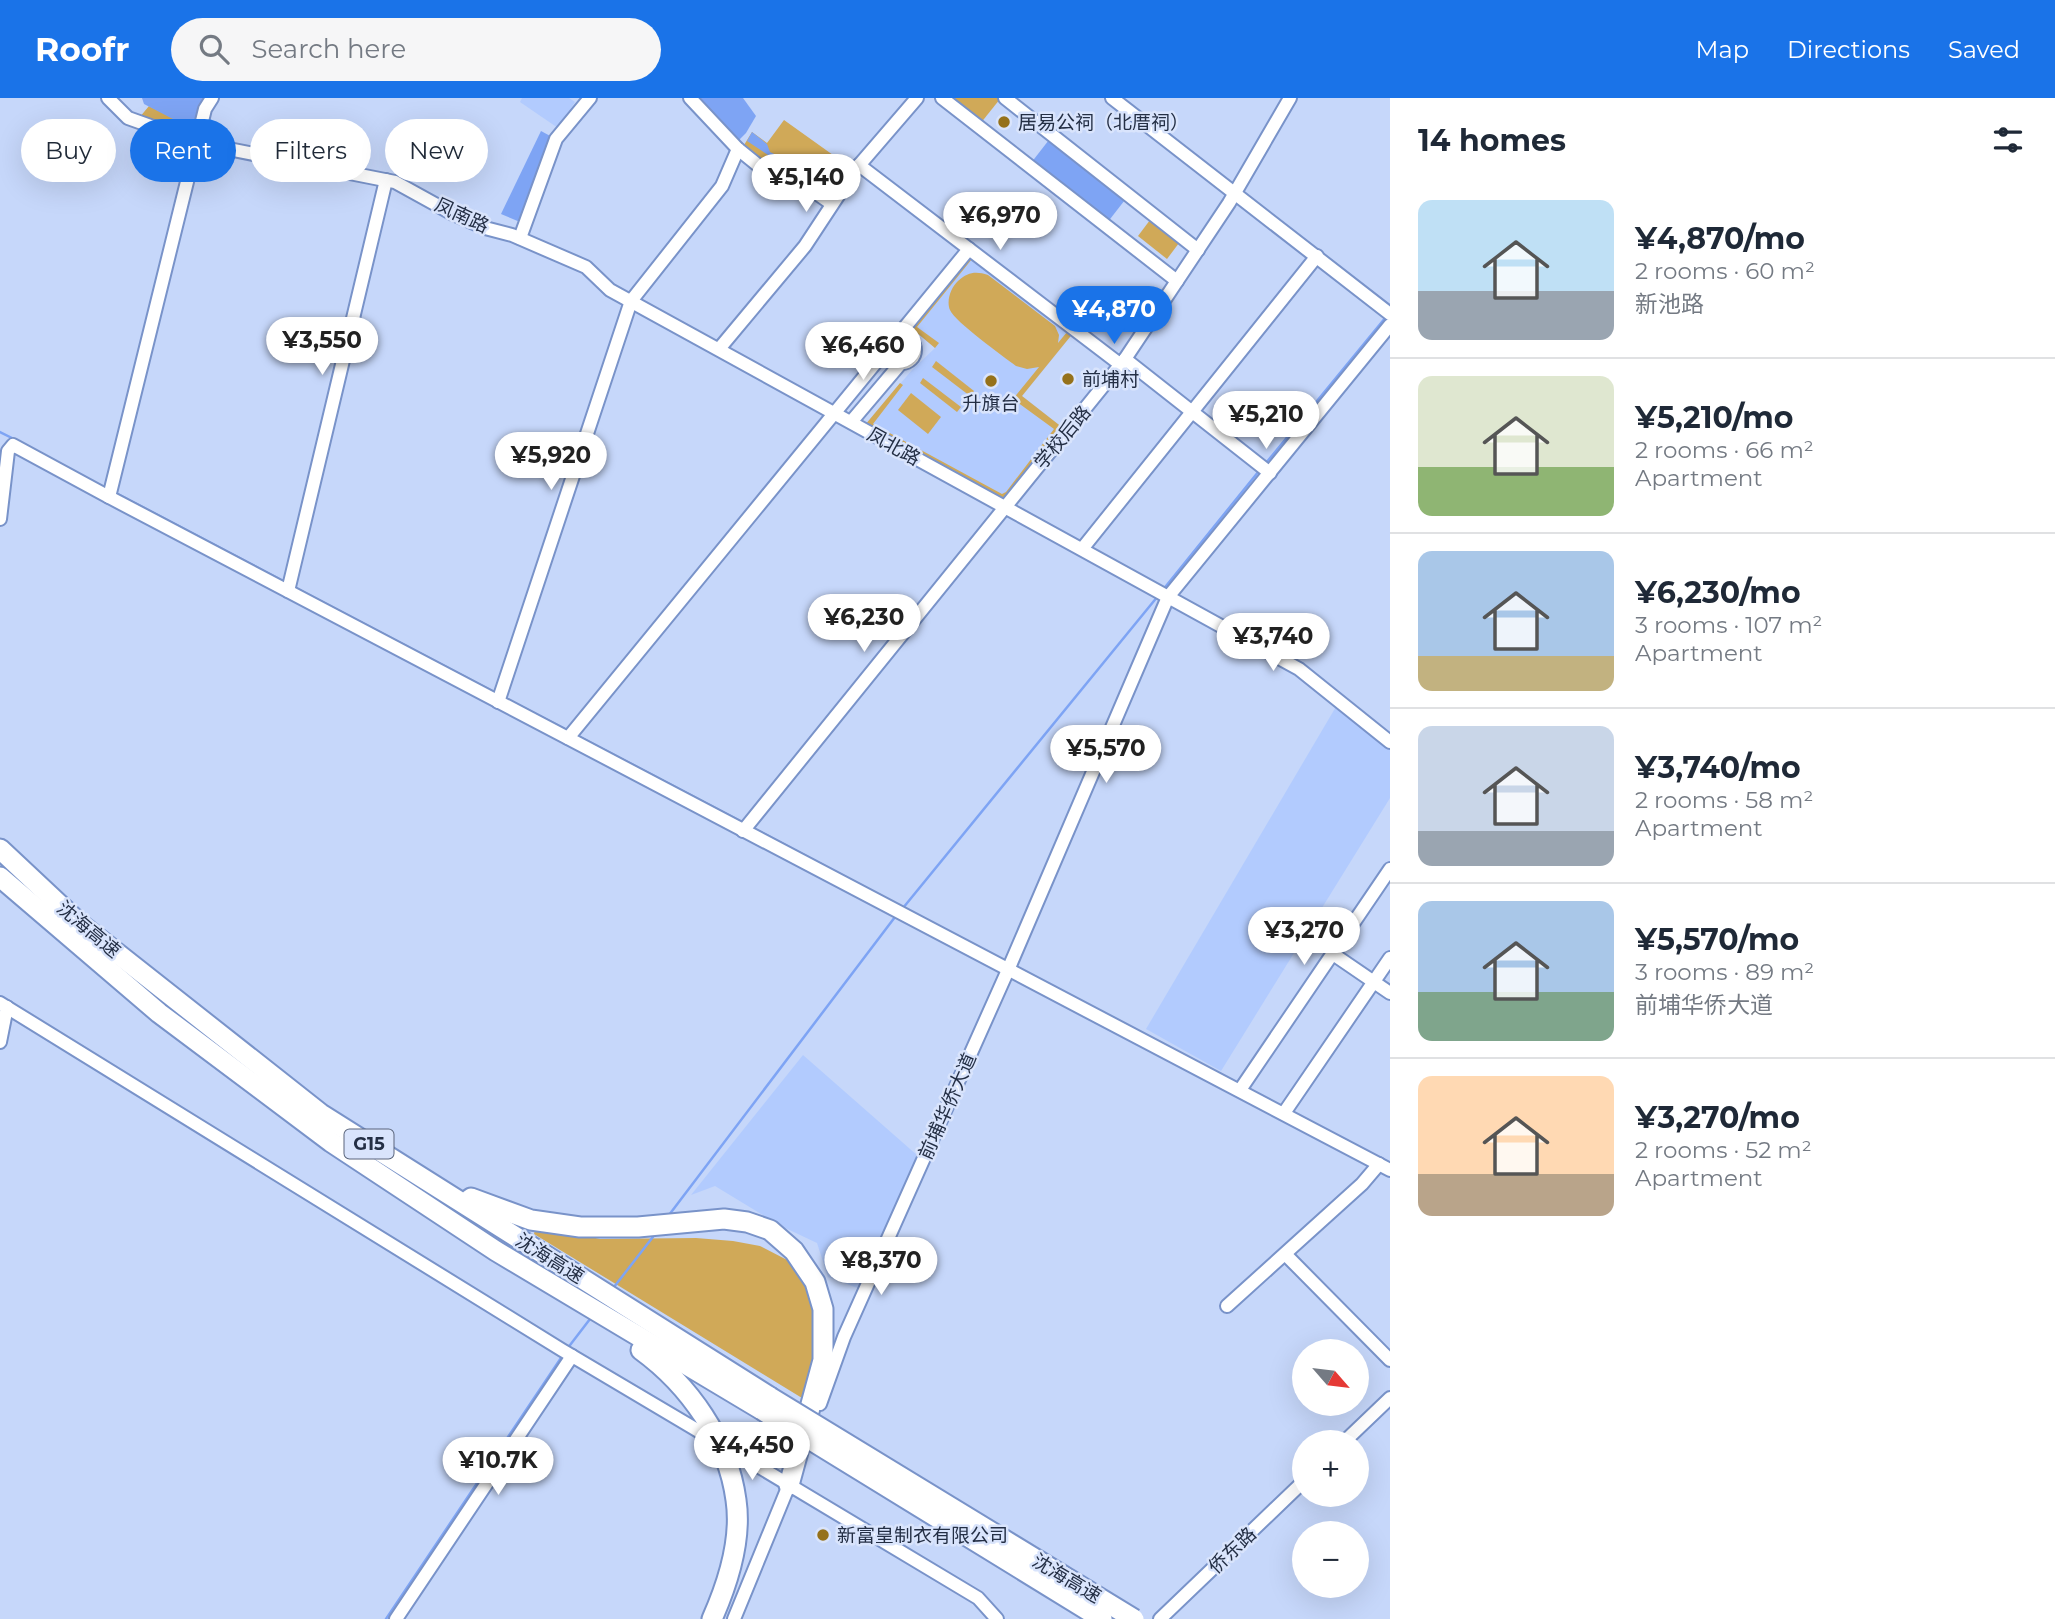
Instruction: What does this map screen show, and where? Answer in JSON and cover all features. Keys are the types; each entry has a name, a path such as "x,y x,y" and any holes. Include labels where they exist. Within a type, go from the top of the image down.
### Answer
{"highway":[{"name":"沈海高速","path":"0,849 80,924 321,1114 1102,1619"},
{"name":"沈海高速","path":"0,877 159,1013 331,1142 496,1251 766,1404 1133,1619"},
{"path":"423,1178 531,1220 580,1227 638,1227 724,1219 747,1222 770,1230 794,1251 815,1282 823,1309 823,1360 789,1485"},
{"path":"550,1283 659,1363 702,1409 724,1456 737,1500 735,1550 726,1589 712,1619"}],"street":[{"name":"凤南路","path":"108,98 131,119"},
{"path":"203,119 212,98"},
{"path":"520,238 556,139 590,98"},
{"path":"690,98 738,149 759,166 796,179 832,204"},
{"path":"719,349 805,246 859,165 917,98"},
{"path":"942,98 1177,281"},
{"path":"1005,98 1198,250"},
{"path":"1112,98 1388,313"},
{"name":"学校后路","path":"746,827 1123,362 1236,192 1290,98"},
{"path":"500,698 631,302 722,186 738,149"},
{"name":"凤南路","path":"236,150 385,180"},
{"path":"859,165 1265,469"},
{"path":"110,492 188,182"},
{"path":"289,587 386,182"},
{"name":"凤南路","path":"395,182 453,214 485,228 520,238 586,267 610,290 631,302"},
{"path":"571,735 969,249"},
{"path":"1082,549 1317,256"},
{"name":"凤北路","path":"631,302 1299,669 1390,742"},
{"name":"前埔华侨大道","path":"734,1619 845,1337 1010,966 1163,594 1265,469 1390,325"},
{"path":"903,338 913,345 913,357 907,362 895,361 890,355 891,343 903,338"},
{"path":"851,422 901,363"},
{"path":"0,519 8,451 13,445 110,492 1286,1110 1387,1167 1363,1184 1227,1306"},
{"path":"1242,1088 1390,869"},
{"path":"1333,954 1390,993"},
{"path":"1286,1110 1390,958"},
{"path":"0,1042 3,1005 702,1433"},
{"path":"1286,1255 1390,1360"},
{"path":"396,1619 568,1353"},
{"path":"1357,1430 1390,1398"},
{"path":"732,1450 978,1598 997,1619"},
{"name":"侨东路","path":"1160,1619 1292,1492"}],"shaded area":[{"path":"142,98 206,98 198,119 173,119 144,104"},
{"path":"522,98 569,98 575,102 558,128 520,102"},
{"path":"695,98 743,98 756,116 737,142"},
{"path":"948,98 999,98 1000,99 980,124"},
{"path":"149,106 174,119 142,119 139,118"},
{"path":"784,120 833,155 830,164 843,175 828,195 741,150 752,132 767,143"},
{"path":"541,131 554,138 520,222 501,214"},
{"path":"752,132 767,144 770,152 814,173 828,170 829,175 816,178 771,157 747,141"},
{"path":"1052,136 1128,196 1107,223 1031,163"},
{"path":"1150,220 1179,243 1167,259 1138,236"},
{"path":"971,251 1074,332 1022,396 1063,428 1005,498 865,425 912,370 935,348 910,327"},
{"path":"971,251 1074,332 1022,396 1063,428 1009,496 1000,498 865,425 900,383 903,385 873,424 1002,494 1054,429 1013,399 1039,367 1027,369 1016,366 970,330 950,310 950,294 955,284 969,274 988,275 1055,326 1059,335 1058,343 1067,332 972,259 917,327 939,343 935,348 910,327"},
{"path":"936,361 974,391 970,396 932,367"},
{"path":"923,378 961,407 957,412 920,383"},
{"path":"911,393 941,417 928,434 898,410"},
{"path":"1337,705 1390,747 1390,798 1221,1071 1146,1029"},
{"path":"803,1055 918,1156 860,1289 828,1277 817,1243 779,1225 715,1186 691,1195"},
{"path":"536,1225 600,1239 696,1238 733,1241 760,1246 793,1263 809,1281 818,1327 814,1359 802,1398 534,1234"}],"waterway":[{"path":"1266,463 1386,317"},
{"path":"0,432 16,440"},
{"path":"71,470 105,488"},
{"path":"1162,591 1259,471"},
{"path":"114,492 285,582"},
{"path":"294,587 496,693"},
{"path":"903,908 1158,596"},
{"path":"505,698 567,730"},
{"path":"576,735 744,823"},
{"path":"753,828 976,946"},
{"path":"669,1215 895,917"},
{"path":"614,1287 656,1233"},
{"path":"567,1349 590,1319"},
{"path":"386,1619 563,1355"}],"place":[{"name":"居易公祠（北厝祠）","path":"1004,122"},
{"name":"前埔村","path":"1068,379"},
{"name":"升旗台","path":"991,381"},
{"name":"新富皇制衣有限公司","path":"823,1535"}]}
